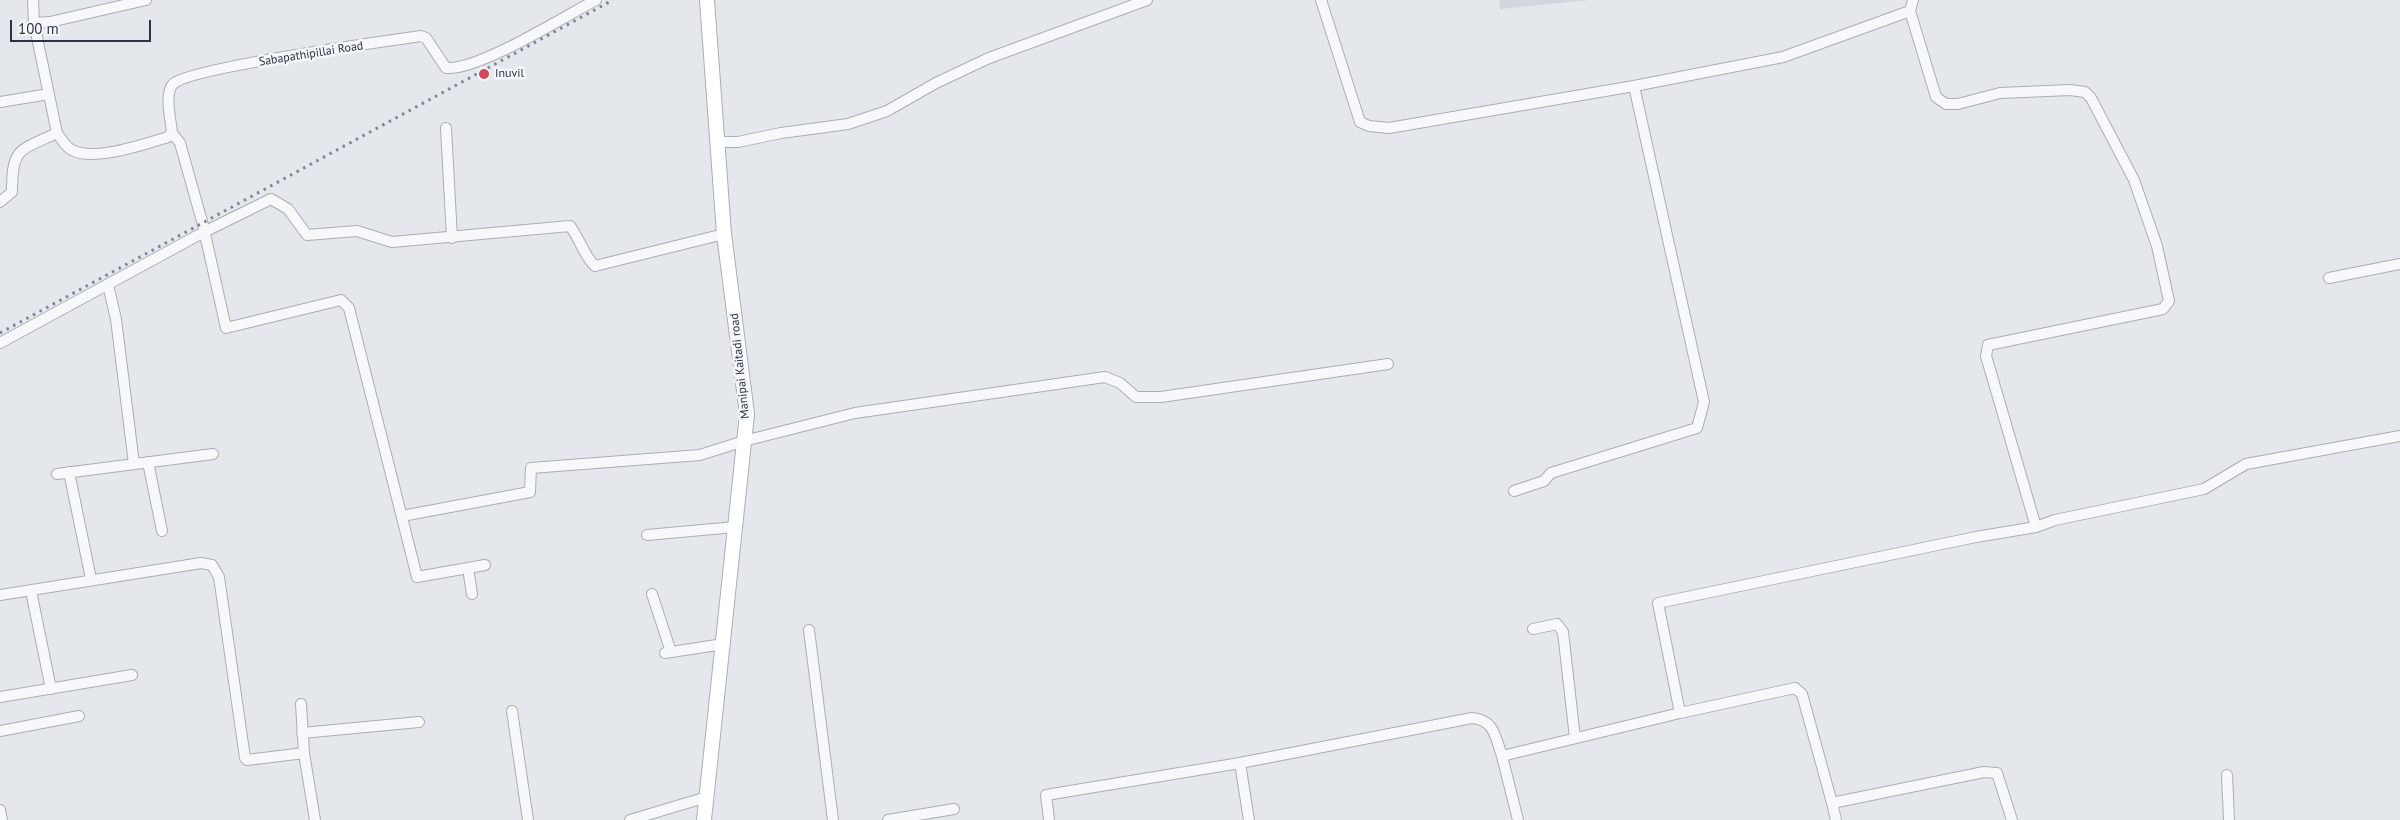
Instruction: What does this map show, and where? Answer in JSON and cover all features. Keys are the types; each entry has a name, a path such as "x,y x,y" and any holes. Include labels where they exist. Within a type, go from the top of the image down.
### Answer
{"main road":[{"name":"Manipai Kaitadi road","path":"704,820 747,414 724,234 708,0"}],"street":[{"path":"33,0 34,23 57,133 71,150 84,153 115,152 168,137 172,133 180,143 204,232 226,328 341,300 349,308 418,577 485,565"},
{"path":"34,23 50,22 146,0"},
{"name":"Sabapathipillai Road","path":"172,133 169,93 172,85 181,79 224,68 421,36 426,38 446,68 454,69 484,60 596,0"},
{"path":"718,142 738,142 781,133 848,124 886,111 936,83 989,58 1147,0"},
{"path":"1321,0 1360,122 1369,126 1390,128 1634,86 1783,57 1910,11"},
{"path":"1913,0 1910,11 1936,97 1946,104 1958,104 2000,93 2070,90 2085,92 2091,98 2134,180 2156,246 2169,301 2164,309 1988,345 1986,356 2036,526"},
{"path":"1514,491 1544,481 1551,473 1697,428 1704,402 1634,86"},
{"path":"0,102 49,94"},
{"path":"446,128 452,238"},
{"path":"0,202 12,192 14,162 19,151 57,133"},
{"path":"0,343 108,286 204,232 271,199 288,208 307,235 357,232 392,242 570,226 584,249 588,260 595,266 724,234"},
{"path":"2329,278 2400,264"},
{"path":"108,286 116,319 134,464"},
{"path":"402,516 530,492 531,468 700,455 744,441 855,414 1105,377 1120,383 1136,397 1161,397 1388,364"},
{"path":"1680,713 1658,603 2036,526 2054,520 2204,488 2246,464 2400,436"},
{"path":"57,474 213,454"},
{"path":"148,462 162,531"},
{"path":"69,472 91,580"},
{"path":"647,535 735,527"},
{"path":"0,595 201,563 212,565 219,577 246,758 248,760 304,753"},
{"path":"468,568 472,594"},
{"path":"31,591 51,689"},
{"path":"652,594 668,653 723,644"},
{"path":"1533,629 1556,624 1563,632 1575,738"},
{"path":"809,630 833,820"},
{"path":"0,697 132,675"},
{"path":"1502,756 1680,713 1795,688 1802,694 1836,820"},
{"path":"301,704 304,753 315,820"},
{"path":"512,711 528,820"},
{"path":"0,731 79,716"},
{"path":"1049,820 1046,795 1240,763 1472,718 1484,719 1491,725 1502,756 1518,820"},
{"path":"302,733 419,722"},
{"path":"1240,763 1249,820"},
{"path":"1832,803 1991,772 1998,773 2012,820"},
{"path":"2227,775 2229,820"},
{"path":"635,819 707,797"},
{"path":"888,820 954,809"},
{"path":"0,810 2,820"}],"shaded area":[{"path":"1499,0 1589,0 1500,9"}],"railway":[{"path":"0,333 613,0"}],"place":[{"name":"Inuvil","path":"484,74"}]}
